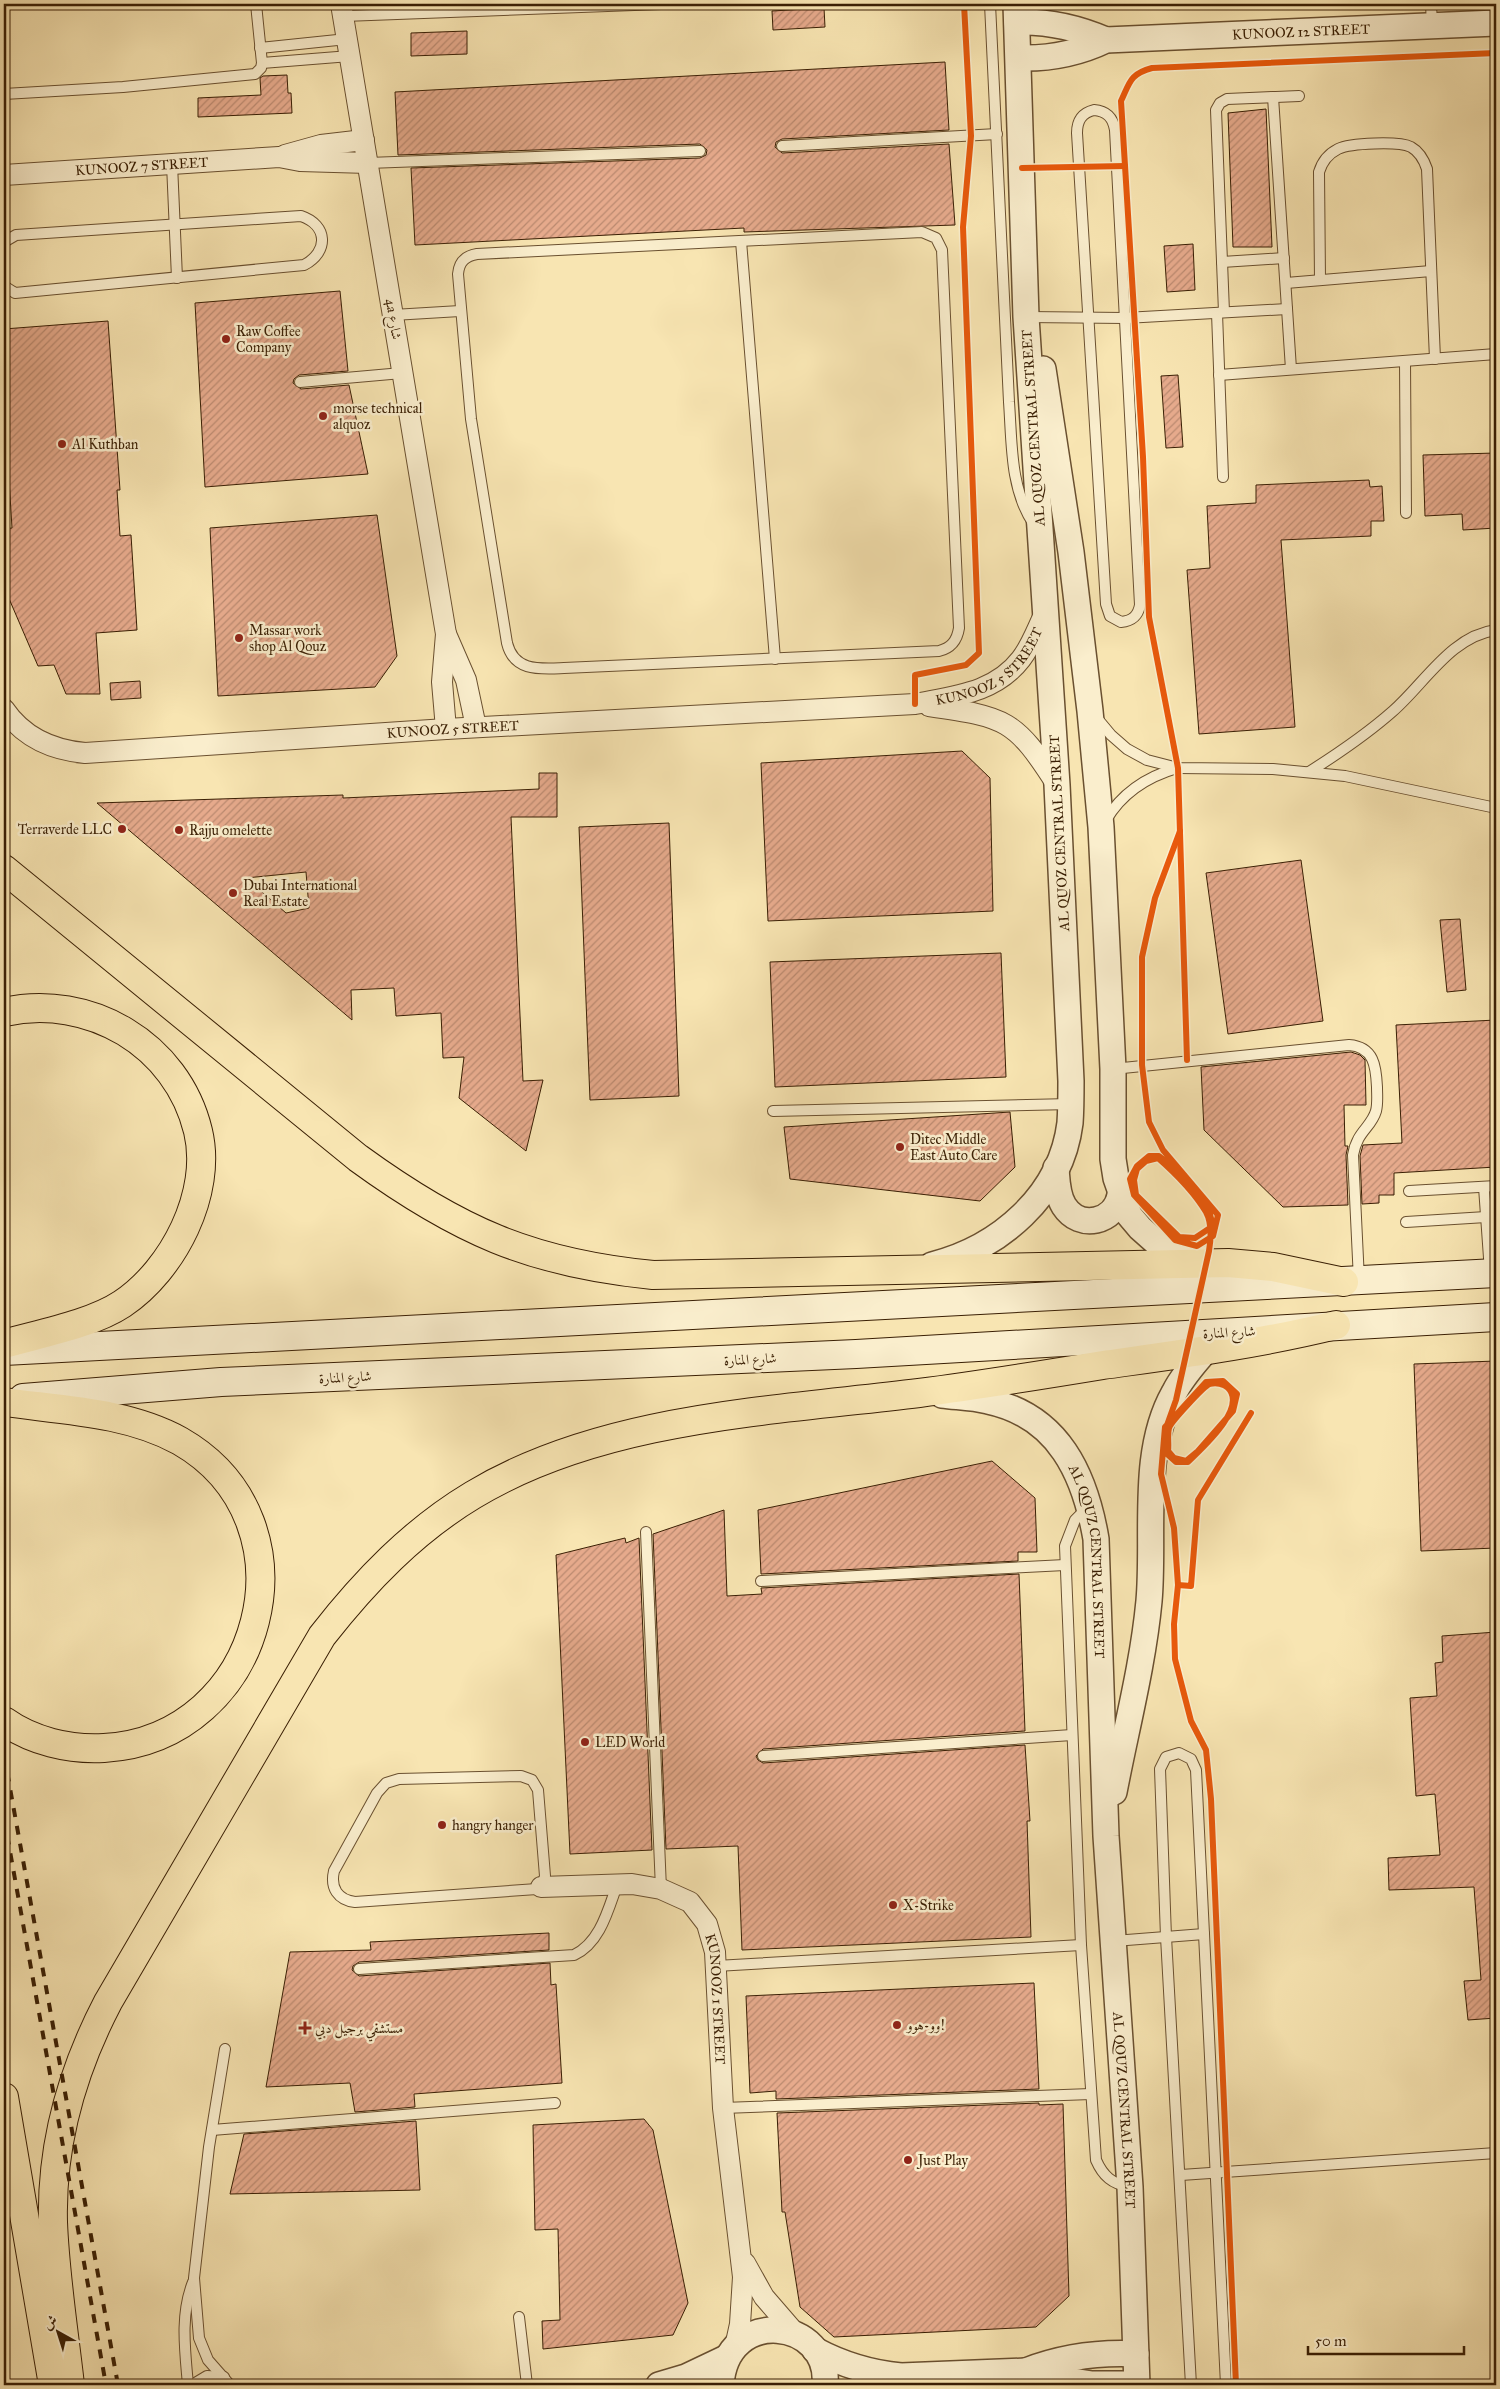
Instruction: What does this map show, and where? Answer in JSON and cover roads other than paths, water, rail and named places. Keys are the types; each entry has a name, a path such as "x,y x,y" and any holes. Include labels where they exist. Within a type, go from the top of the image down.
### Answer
{"highway":[{"path":"4,869 358,1158 424,1204 459,1224 534,1254 574,1264 654,1275 1228,1263 1273,1266 1352,1281"},
{"path":"4,1012 21,1009 51,1008 80,1012 108,1021 134,1036 156,1055 175,1078 189,1104 199,1132 200,1154 196,1198 180,1240 168,1258 138,1291 121,1305 101,1315 4,1344"},
{"path":"70,2385 56,2260 54,2183 66,2106 77,2069 92,2033 118,1985 322,1636 349,1602 391,1558 445,1513 505,1478 543,1462 622,1436 703,1419 923,1392 1271,1340 1336,1325"},
{"path":"4,1401 105,1416 130,1422 179,1441 202,1457 221,1476 237,1498 250,1522 261,1576 260,1603 254,1630 244,1655 231,1679 213,1700 192,1718 169,1732 143,1742 116,1748 89,1749 62,1746 35,1738 4,1721"},
{"path":"4,2097 53,2385"}],"main road":[{"path":"4,1351 1493,1273"},
{"name":"شارع المنارة","path":"4,1401 221,1382 856,1354 1496,1317"}],"street":[{"name":"4a شارع","path":"342,10 446,634 466,680 476,727"},
{"name":"KUNOOZ 12 STREET","path":"1016,13 1072,27 1106,40"},
{"name":"AL QUOZ CENTRAL STREET","path":"917,1269 950,1261 979,1248 1017,1222 1032,1206 1056,1168 1070,1124 1071,1104 1057,785 1026,317 1019,58 1016,13"},
{"name":"KUNOOZ 12 STREET","path":"1019,58 1056,57 1090,48 1106,40 1431,15 1496,23"},
{"name":"KUNOOZ 7 STREET","path":"279,157 320,145 364,140"},
{"name":"KUNOOZ 7 STREET","path":"4,174 279,157 300,160 368,163"},
{"name":"AL QUOZ CENTRAL STREET","path":"1026,317 1039,356 1048,396 1090,711 1101,827 1113,1069 1113,1159 1120,1195 1129,1215 1158,1244 1174,1254 1228,1263"},
{"name":"KUNOOZ 5 STREET","path":"4,709 15,723 40,741 54,748 85,753 476,727 915,704 978,691 1003,678 1023,657 1046,611"},
{"name":"4a شارع","path":"446,634 442,682 446,729"},
{"name":"KUNOOZ 5 STREET","path":"915,704 972,712 1003,722 1028,742 1057,785"},
{"path":"1056,1168 1060,1199 1064,1207 1078,1218 1097,1221 1106,1218 1114,1212 1119,1204 1120,1195"},
{"name":"AL QOUZ CENTRAL STREET","path":"1106,1836 1149,1603 1156,1443 1163,1417 1174,1393 1188,1370 1206,1350"},
{"name":"AL QOUZ CENTRAL STREET","path":"923,1392 988,1401 1005,1406 1036,1423 1062,1447 1079,1473 1090,1505 1096,1539 1106,1836 1130,2187 1137,2385"},
{"name":"KUNOOZ 1 STREET","path":"541,1887 617,1884 661,1889 690,1902 699,1912 712,1938 716,1966 723,2108 741,2254 743,2301 731,2352"},
{"name":"KUNOOZ 1 STREET","path":"741,2254 764,2297 796,2334"},
{"path":"659,2385 686,2377 731,2352 747,2336 763,2330 780,2330 796,2334 815,2350 848,2366 883,2374 901,2376 1026,2371 1047,2377 1084,2383 1137,2385"},
{"path":"815,2350 822,2363 825,2385"},
{"path":"721,2385 722,2371 731,2352"},
{"path":"1026,2371 1046,2363 1083,2355 1136,2354"},
{"path":"869,2385 901,2376"}],"lane":[{"path":"4,94 250,75 258,72 262,63 256,4"},
{"path":"342,10 661,4"},
{"path":"990,4 1009,402 1014,464 1019,495 1039,533"},
{"path":"260,48 349,48"},
{"path":"262,63 349,48"},
{"path":"1223,477 1219,375 1222,262 1216,110 1220,103 1226,99 1299,96"},
{"path":"1273,97 1292,369"},
{"path":"1094,110 1107,113 1114,124 1115,130 1125,318 1140,605 1139,611 1132,619 1121,622 1110,616 1106,604 1088,318 1077,126 1083,115 1094,110"},
{"path":"782,146 996,134"},
{"path":"1320,280 1319,172 1321,165 1331,153 1344,146 1402,144 1411,147 1424,160 1426,169 1434,358"},
{"path":"368,163 700,151"},
{"path":"172,164 177,278"},
{"path":"4,242 16,235 302,216 316,224 322,239 318,256 304,265 15,292 4,286"},
{"path":"922,232 936,238 942,250 958,635 951,646 939,651 545,669 528,668 516,662 506,643 479,476 460,311 458,268 461,262 471,255 922,232"},
{"path":"741,241 775,659"},
{"path":"1222,262 1284,258"},
{"path":"1286,283 1431,271"},
{"path":"1026,317 1125,318 1288,309"},
{"path":"393,314 460,311"},
{"path":"1219,375 1496,354"},
{"path":"1405,361 1406,513"},
{"path":"300,382 402,373"},
{"path":"1309,772 1368,733 1407,698 1457,647 1480,633 1496,630"},
{"path":"1090,711 1111,735 1127,748 1147,760 1178,768 1309,772 1381,782 1496,808"},
{"path":"1101,827 1120,800 1145,780 1178,768"},
{"path":"1113,1069 1349,1045 1362,1048 1368,1052 1376,1064 1377,1105 1374,1116 1358,1138 1353,1155 1352,1281"},
{"path":"773,1111 1071,1104"},
{"path":"1409,1191 1496,1186"},
{"path":"1484,1187 1493,1273"},
{"path":"1406,1222 1486,1217"},
{"path":"1090,1505 1070,1528 1065,1546 1081,1945 1096,2160 1108,2179 1118,2185 1130,2187"},
{"path":"646,1532 661,1889"},
{"path":"761,1581 1065,1565"},
{"path":"763,1756 1072,1736"},
{"path":"1191,2385 1181,2175 1166,1937 1160,1769 1166,1757 1179,1753 1191,1759 1196,1770 1226,2385"},
{"path":"521,1776 532,1780 538,1790 545,1876 541,1887 530,1891 355,1902 341,1898 333,1886 332,1878 334,1871 377,1793 386,1783 398,1779 521,1776"},
{"path":"359,1970 574,1956 582,1952 603,1923 617,1884"},
{"path":"1112,1941 1204,1934"},
{"path":"716,1966 1081,1945"},
{"path":"188,2385 184,2319 194,2278 212,2130 225,2049"},
{"path":"723,2108 1091,2094"},
{"path":"212,2130 554,2103"},
{"path":"1181,2175 1496,2153"},
{"path":"194,2278 199,2338 208,2360 227,2381"},
{"path":"519,2317 527,2385"},
{"path":"192,2385 208,2376 227,2381"}],"railway":[{"path":"4,1755 118,2385"},
{"path":"4,1818 106,2385"}],"place":[{"name":"Raw Coffee Company","path":"226,339"},
{"name":"morse technical alquoz","path":"323,416"},
{"name":"Al Kuthban","path":"62,444"},
{"name":"Massar work shop Al Qouz","path":"239,638"},
{"name":"Terraverde LLC","path":"122,829"},
{"name":"Rajju omelette","path":"179,830"},
{"name":"Dubai International Real Estate","path":"233,893"},
{"name":"Ditec Middle East Auto Care","path":"900,1147"},
{"name":"LED World","path":"585,1742"},
{"name":"hangry hanger","path":"442,1825"},
{"name":"X-Strike","path":"893,1905"},
{"name":"وو-هوو!","path":"897,2025"},
{"name":"مستشفي برجيل دبي","path":"305,2028"},
{"name":"Just Play","path":"908,2160"}]}
